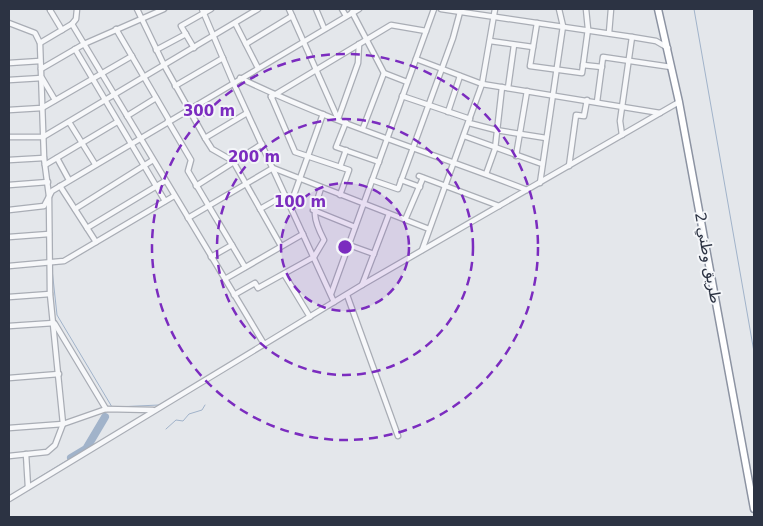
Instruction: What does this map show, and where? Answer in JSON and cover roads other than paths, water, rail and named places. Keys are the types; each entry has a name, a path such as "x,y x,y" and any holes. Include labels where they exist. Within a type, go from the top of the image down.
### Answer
{"highway":[{"name":"طريق وطني 2","path":"658,9 679,102 754,509"}],"street":[{"path":"40,43 72,24 76,19 77,9"},
{"path":"137,9 156,50 205,138 212,149 233,161 281,246"},
{"path":"41,69 84,44 164,9"},
{"path":"194,48 182,26 203,11 211,9"},
{"path":"9,137 43,137 115,96 258,9"},
{"path":"289,9 338,119"},
{"path":"316,9 324,28"},
{"path":"342,9 346,16"},
{"path":"9,210 44,206 52,191 69,180 359,9"},
{"path":"331,294 434,9"},
{"path":"441,9 588,29 656,41 668,48"},
{"path":"422,250 482,84 496,9"},
{"path":"540,183 563,26 559,9"},
{"path":"537,23 530,66 582,73 588,29 586,9"},
{"path":"609,33 611,9"},
{"path":"50,10 62,30"},
{"path":"203,11 233,82 334,302"},
{"path":"352,12 384,73 407,82"},
{"path":"372,180 398,189 442,69 460,12"},
{"path":"246,44 292,16"},
{"path":"9,23 35,33 40,43 44,158 49,196 50,294 63,424 55,445 46,452 9,456"},
{"path":"235,23 258,68"},
{"path":"72,24 264,344"},
{"path":"240,78 271,95 277,94 391,25 426,31"},
{"path":"656,41 662,28"},
{"path":"116,29 192,160 188,171 196,186 245,267"},
{"path":"156,50 186,34"},
{"path":"622,135 620,121 632,37"},
{"path":"490,42 533,47"},
{"path":"338,119 358,63 359,44"},
{"path":"486,174 495,149 496,130 514,45"},
{"path":"75,49 130,144 166,201"},
{"path":"9,110 42,108 132,56"},
{"path":"597,102 603,57 672,67"},
{"path":"175,86 223,58"},
{"path":"416,59 482,84 661,113"},
{"path":"9,63 40,61"},
{"path":"583,65 602,67"},
{"path":"362,128 384,73"},
{"path":"448,112 460,76"},
{"path":"9,80 42,78"},
{"path":"42,78 55,100"},
{"path":"516,156 527,91"},
{"path":"277,94 323,114 527,190"},
{"path":"271,95 295,152 349,170 340,195"},
{"path":"402,96 496,130 546,138"},
{"path":"127,116 156,98"},
{"path":"568,166 576,115 584,116 587,100"},
{"path":"9,499 362,285 679,102"},
{"path":"205,138 247,113"},
{"path":"290,206 323,114"},
{"path":"69,122 96,164"},
{"path":"45,165 117,122"},
{"path":"346,122 336,147 378,162"},
{"path":"464,136 495,149 542,164"},
{"path":"196,186 262,144"},
{"path":"340,167 346,150"},
{"path":"9,160 44,158"},
{"path":"57,158 69,180"},
{"path":"75,209 153,160"},
{"path":"273,168 299,180 429,229"},
{"path":"188,218 273,168"},
{"path":"405,220 420,187 421,177 499,206"},
{"path":"401,180 420,187"},
{"path":"87,228 165,181"},
{"path":"9,185 48,182"},
{"path":"60,186 96,242"},
{"path":"234,295 255,283 258,288 314,257 324,240 316,224 313,210 321,188"},
{"path":"9,266 64,261 174,196"},
{"path":"260,209 285,196"},
{"path":"313,210 355,227"},
{"path":"362,285 389,214"},
{"path":"9,237 49,234"},
{"path":"225,279 303,234"},
{"path":"211,258 232,245"},
{"path":"349,245 374,254"},
{"path":"284,274 310,317"},
{"path":"9,297 50,294"},
{"path":"347,295 398,436"},
{"path":"9,326 54,323"},
{"path":"54,323 106,409"},
{"path":"9,378 59,374"},
{"path":"9,428 63,424 106,409 155,410"},
{"path":"26,454 28,487"}],"waterway":[{"path":"694,9 754,352"},
{"path":"52,269 57,315 112,407"},
{"path":"116,407 159,405 166,401"},
{"path":"166,429 176,420 183,421 189,414 202,410 205,405"},
{"path":"71,458 86,449 105,417"},
{"path":"30,483 71,458"},
{"path":"16,492 27,485"}]}
